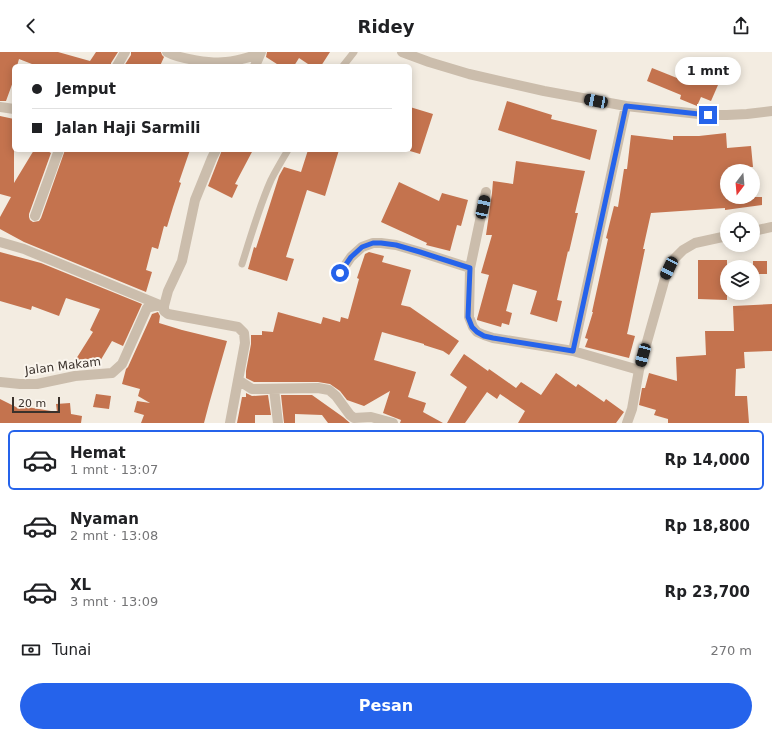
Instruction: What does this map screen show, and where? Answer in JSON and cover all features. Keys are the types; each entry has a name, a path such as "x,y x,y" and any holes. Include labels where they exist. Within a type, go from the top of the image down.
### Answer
{"street":[{"path":"118,64 125,52"},
{"path":"167,52 194,60 225,63 261,53"},
{"path":"402,52 469,74 544,91 626,106 708,115 740,115 772,111"},
{"path":"256,64 261,53"},
{"path":"573,351 626,106"},
{"path":"0,107 12,109"},
{"path":"35,216 58,152"},
{"path":"162,306 182,261 195,200 215,152"},
{"path":"486,192 470,268 468,317 472,327 484,336 573,351 639,370"},
{"path":"760,230 772,227"},
{"path":"627,423 632,409 639,370 665,278 674,259 683,250 695,243 720,238"},
{"path":"0,242 24,249 162,306 168,314 238,327 244,333 245,343 230,423"},
{"path":"340,273 351,257 362,247 373,243 396,245 470,268"},
{"name":"Jalan Makam","path":"0,382 37,384 75,376 112,373 122,364 147,308 162,306"},
{"path":"238,380 252,389 318,388 329,390 350,415 359,421 371,417 393,423"},
{"path":"274,389 278,423"}],"lane":[{"path":"345,64 354,52"},
{"path":"242,264 261,205 272,179 287,152"}],"building":[{"path":"0,52 58,52 90,61 96,52 118,52 111,64 32,64 19,59 18,64 12,64 12,84 6,101 0,101"},
{"path":"131,52 161,52 164,57 161,64 125,64 131,55"},
{"path":"267,52 330,52 322,64 308,64 299,58 295,64 277,64 266,57"},
{"path":"652,68 692,84 695,76 718,85 711,101 701,97 697,106 680,99 681,95 647,81"},
{"path":"507,101 552,115 551,119 597,130 590,160 498,130"},
{"path":"412,108 433,114 420,154 412,152"},
{"path":"0,116 12,119 14,183 33,152 51,153 29,214 30,220 33,222 39,221 41,218 64,152 189,152 179,182 181,183 167,227 164,226 158,249 152,247 146,270 152,272 146,292 24,242 0,229 0,217 11,197 0,194"},
{"path":"726,133 727,148 751,146 753,164 720,164 720,204 760,204 760,197 762,197 762,205 725,210 725,208 651,213 627,334 635,336 629,358 585,347 588,339 585,338 593,312 608,239 606,238 614,206 618,207 624,169 627,169 631,135 673,140 673,136 699,136"},
{"path":"221,152 252,152 235,184 238,185 232,198 208,186"},
{"path":"307,152 338,152 325,196 307,190 286,257 294,259 287,281 248,269 254,247 256,248 279,176 284,167 301,172"},
{"path":"516,161 585,171 575,213 578,213 557,300 562,301 557,322 530,314 537,291 513,284 506,311 512,313 509,325 502,323 501,327 477,320 489,275 481,273 492,235 486,235 493,181 513,184"},
{"path":"399,182 439,201 442,193 468,200 461,226 457,225 450,251 426,245 427,243 381,222"},
{"path":"0,252 41,263 142,304 123,346 112,341 96,368 92,368 76,359 93,332 90,330 100,309 66,298 59,316 32,306 31,310 0,301"},
{"path":"369,252 384,256 382,262 411,270 401,305 410,307 459,341 449,355 443,351 424,344 382,332 374,360 416,372 408,397 426,403 423,412 443,423 400,423 401,420 383,413 390,391 364,406 347,400 340,391 330,384 318,382 254,382 246,378 251,335 262,335 262,331 273,332 278,312 321,324 323,317 340,322 341,317 348,319 359,279 357,278 365,254"},
{"path":"698,260 720,260 720,300 698,299"},
{"path":"760,261 767,261 767,274 760,274"},
{"path":"772,304 772,351 744,352 745,368 736,369 735,396 747,396 749,423 668,423 668,419 654,415 656,410 639,405 642,388 645,388 649,373 677,381 676,357 706,355 705,331 734,331 733,306"},
{"path":"158,312 160,316 159,323 227,341 204,423 141,423 144,415 134,412 137,401 150,403 138,396 140,389 122,384 126,369 152,314"},
{"path":"464,354 516,388 521,382 541,395 556,373 576,387 578,384 604,402 606,399 624,412 616,423 518,423 525,411 500,394 497,399 487,392 465,423 447,423 467,387 450,375"},
{"path":"246,393 252,396 268,395 271,415 255,415 255,423 237,423 242,397 246,397"},
{"path":"96,394 111,396 109,409 93,407"},
{"path":"281,395 312,395 350,423 328,423 322,415 295,414 295,423 284,423"},
{"path":"0,399 20,409 21,406 57,412 56,404 70,403 71,414 82,416 81,423 0,423"}],"route":[{"path":"340,273 351,257 362,247 373,243 396,245 470,268 468,317 472,327 477,332 484,336 493,338 573,351 626,106 708,115"}]}
